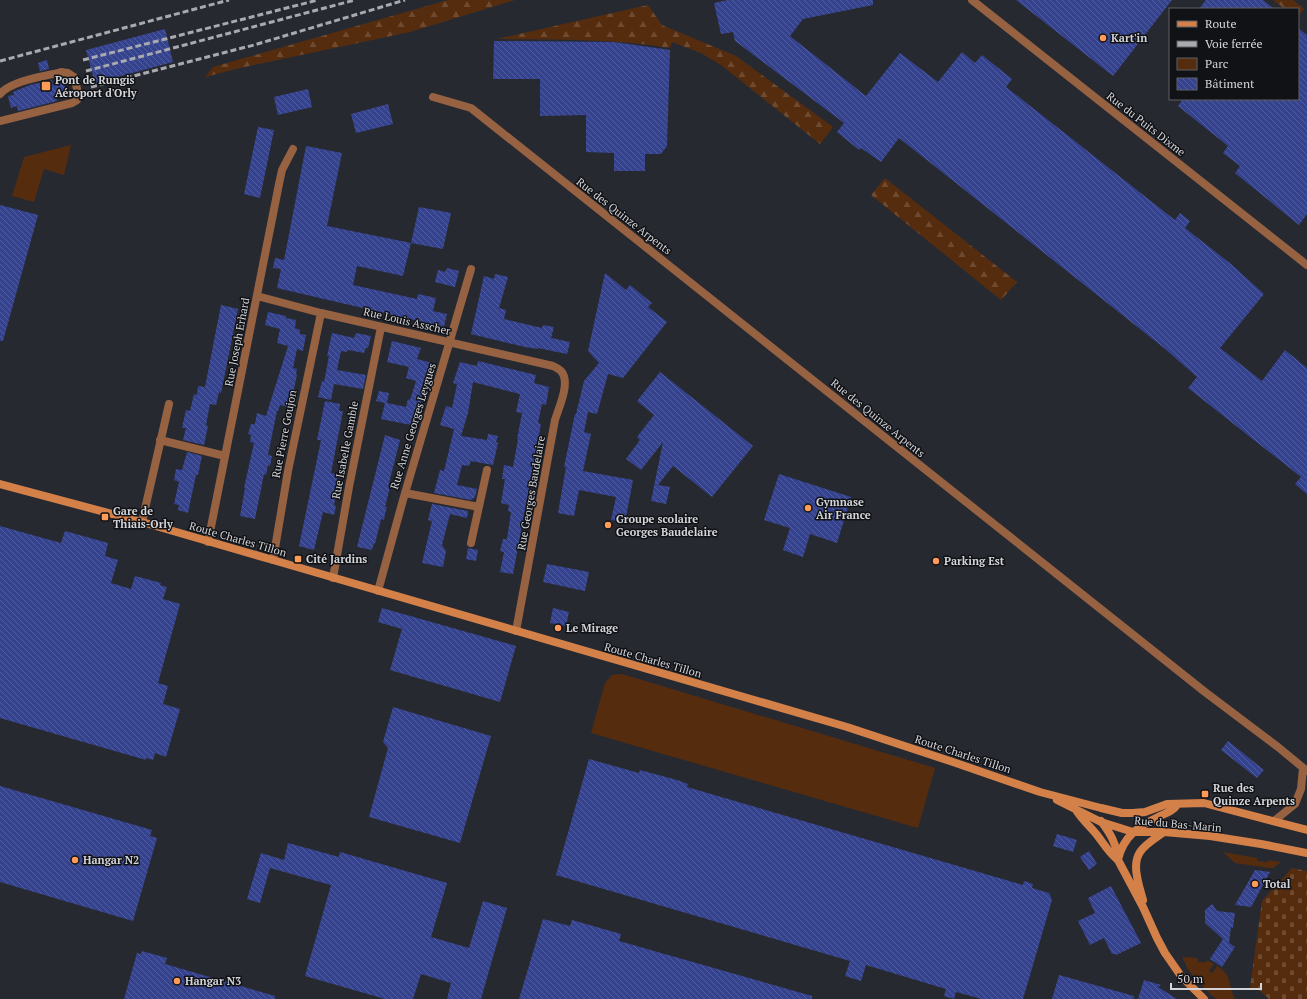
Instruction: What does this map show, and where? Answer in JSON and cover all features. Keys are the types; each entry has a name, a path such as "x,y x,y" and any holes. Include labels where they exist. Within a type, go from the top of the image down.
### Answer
{"main road":[{"name":"Route Charles Tillon","path":"0,484 142,522 847,727 1040,792"},
{"name":"Rue du Bas-Marin","path":"1040,792 1100,808 1128,813 1145,812 1167,804 1208,804 1307,830"},
{"name":"Rue du Bas-Marin","path":"1040,792 1101,822 1134,832 1164,832 1210,836 1305,851"},
{"path":"1082,803 1101,822 1114,840 1118,860 1165,953 1181,976 1204,999"},
{"path":"1118,860 1125,840 1151,820 1170,812 1178,804"},
{"path":"1076,809 1111,855 1118,860"},
{"path":"1143,907 1142,892 1136,870 1136,858 1140,850 1164,832"}],"street":[{"name":"Rue du Puits Dixme","path":"972,0 1307,265"},
{"path":"0,94 4,90 18,83 61,72 68,73 74,77 78,93 77,100 72,103 0,121"},
{"name":"Rue des Quinze Arpents","path":"433,97 471,108 1199,687 1272,742 1305,770 1301,789 1295,804 1274,821"},
{"name":"Rue Joseph Erhard","path":"208,542 282,170 293,149"},
{"name":"Rue Anne Georges Leygues","path":"378,591 471,268"},
{"name":"Rue Louis Asscher","path":"257,296 321,313 553,366"},
{"name":"Rue Pierre Goujon","path":"273,560 288,471 321,313"},
{"name":"Rue Isabelle Gamble","path":"333,578 349,487 381,327"},
{"name":"Rue Georges Baudelaire","path":"516,631 556,420 565,390 561,371 553,366"},
{"path":"142,522 168,404"},
{"path":"160,440 226,456"},
{"path":"471,543 487,470"},
{"path":"405,493 479,506"}],"green space":[{"path":"448,0 515,0 410,32 240,68 205,77 213,67"},
{"path":"1273,0 1293,0 1304,9 1299,15 1299,8 1284,8"},
{"path":"648,5 662,25 736,56 833,127 820,144 721,65 701,53 672,42 670,48 605,41 497,39"},
{"path":"71,145 64,175 44,169 34,202 12,196 24,157"},
{"path":"885,178 1017,282 1001,300 871,195"},
{"path":"622,674 935,768 918,828 591,733 605,683 612,675"},
{"path":"1223,852 1257,858 1257,861 1268,862 1269,860 1281,862 1273,868 1235,863"},
{"path":"1292,868 1307,871 1307,999 1269,999 1259,990 1250,988 1262,901"},
{"path":"1182,957 1198,958 1198,962 1207,962 1207,960 1214,964 1209,971 1212,973 1217,966 1222,969 1229,980 1235,999 1217,999 1211,995 1189,971"}],"building":[{"path":"728,0 873,0 873,5 803,19 790,36 866,96 900,53 938,82 962,52 975,63 982,55 1012,79 1006,87 1175,220 1180,213 1190,221 1185,228 1231,264 1264,294 1220,348 1262,381 1285,350 1307,368 1307,494 1295,484 1301,477 1188,388 1197,377 1164,348 899,138 881,162 861,148 859,150 837,132 844,123 735,41 733,32 721,34 714,3"},
{"name":"Kart'in","path":"1016,0 1172,0 1113,76"},
{"path":"1206,0 1263,0 1273,8 1200,8"},
{"path":"165,29 173,62 95,83 86,50"},
{"path":"1299,29 1307,35 1307,214 1299,225 1235,173 1240,166 1223,153 1228,146 1178,106 1182,100 1299,100"},
{"path":"494,41 614,42 670,50 667,146 661,154 645,154 645,171 614,171 614,153 586,152 586,115 540,116 540,79 493,79"},
{"path":"47,60 49,69 40,71 38,63"},
{"name":"Pont de Rungis Aéroport d'Orly","path":"52,80 53,85 64,82 67,94 56,97 57,101 18,111 17,106 11,108 8,96 14,95 13,92 30,85"},
{"path":"308,89 312,107 278,115 274,97"},
{"path":"388,104 393,124 356,133 351,114"},
{"path":"258,127 274,130 260,198 244,194"},
{"path":"306,146 342,153 327,226 411,243 403,276 357,266 353,285 417,299 418,294 436,298 433,311 447,314 444,327 277,288 281,269 273,268 275,258 284,260"},
{"path":"0,205 38,215 3,341 0,341"},
{"path":"419,207 451,213 443,249 411,243"},
{"path":"447,268 459,271 455,287 435,282 438,270 445,272"},
{"path":"605,273 626,290 630,285 652,303 648,307 667,322 623,378 608,374 597,414 588,412 584,432 591,434 583,471 633,480 625,522 611,520 616,497 579,490 574,516 558,513 566,467 564,467 575,414 584,381 599,363 588,351"},
{"path":"495,274 508,277 499,308 506,310 504,319 542,328 543,325 554,327 551,338 570,342 567,354 525,347 471,334 484,276 494,279"},
{"path":"221,305 238,309 221,393 219,392 216,405 210,404 206,425 208,426 204,445 183,440 186,428 182,428 186,410 190,411 194,394 197,395 198,386 205,387"},
{"path":"268,312 296,320 295,328 300,330 300,334 306,335 303,351 297,349 293,368 297,369 297,375 293,393 290,393 288,407 280,405 277,411 268,455 272,456 270,466 268,465 266,475 264,474 255,519 240,516 244,488 254,443 250,442 251,435 248,434 251,424 255,424 257,413 266,416 288,346 277,343 280,329 265,325"},
{"path":"332,333 354,338 356,333 371,336 368,348 366,348 364,353 348,350 347,352 341,351 337,370 366,375 363,389 334,384 331,400 318,397 322,381 324,382 329,356 327,356"},
{"path":"392,341 421,348 417,359 432,363 416,418 414,417 411,425 381,419 385,403 376,401 379,391 389,393 387,403 406,407 408,399 410,400 416,381 406,378 409,367 387,362"},
{"path":"478,361 536,375 534,383 549,387 546,405 542,404 538,423 541,424 513,574 500,572 504,552 500,551 503,539 507,539 511,512 508,511 509,505 501,503 505,479 502,479 504,465 513,467 518,439 522,413 516,412 520,394 473,382 468,413 461,436 487,440 488,434 498,436 493,465 471,461 469,466 462,465 457,485 477,489 475,497 471,500 434,493 440,470 444,471 454,429 440,425 446,406 452,408 457,384 453,383 460,362 477,366"},
{"path":"660,372 753,446 712,497 673,466 658,485 670,487 666,504 651,501 663,442 641,470 626,459 640,440 637,437 654,415 637,401"},
{"path":"325,401 340,404 339,411 343,411 331,473 338,475 336,485 338,485 334,505 336,506 334,515 323,512 314,550 299,546 321,440 317,440"},
{"path":"385,435 400,440 388,487 390,487 385,507 387,507 384,520 381,519 375,544 374,543 372,550 357,547"},
{"path":"187,452 202,456 198,475 196,475 188,513 178,510 179,505 174,504 179,482 174,480 176,469 182,470"},
{"name":"Gymnase Air France","path":"779,474 851,497 837,543 810,534 803,557 783,550 790,528 764,520"},
{"path":"432,504 468,511 467,518 450,514 442,545 446,551 443,567 422,563 432,521 428,520"},
{"path":"0,526 61,543 65,531 108,543 105,556 118,560 111,583 131,589 135,576 161,583 160,585 167,587 163,599 180,604 158,683 168,686 163,704 180,709 166,757 155,753 153,760 146,758 146,760 0,718"},
{"path":"468,548 478,550 476,561 466,559"},
{"path":"547,564 589,572 585,591 543,582"},
{"path":"382,608 516,646 500,702 390,670 402,629 378,622"},
{"path":"553,608 569,612 566,626 550,623"},
{"path":"393,707 491,736 460,843 369,817 388,748 383,742"},
{"path":"1228,741 1264,770 1257,778 1221,750"},
{"path":"589,759 639,773 640,770 677,780 688,784 687,787 1023,885 1024,881 1033,884 1032,888 1049,893 1052,900 1023,999 982,999 956,992 954,999 944,996 946,989 866,965 861,981 845,976 850,961 556,875"},
{"name":"Hangar N2","path":"0,786 152,830 150,836 157,838 133,921 0,882"},
{"path":"1057,834 1077,840 1073,852 1053,846"},
{"path":"288,843 339,857 340,852 447,883 431,937 469,948 483,901 507,908 481,999 447,999 451,983 421,974 413,999 385,999 305,976 331,885 270,868 260,903 247,899 261,853 284,860"},
{"path":"1089,851 1097,864 1089,870 1080,857"},
{"path":"1255,870 1270,872 1251,907 1235,905"},
{"path":"1111,886 1141,943 1116,955 1112,954 1104,938 1090,945 1078,921 1095,913 1088,898"},
{"path":"1212,904 1217,911 1235,913 1229,943 1235,947 1222,967 1210,959 1223,939 1205,923 1205,910"},
{"path":"543,919 570,926 572,920 621,934 619,941 812,996 812,999 519,999"},
{"name":"Hangar N3","path":"142,951 167,958 165,964 275,996 275,999 124,999 137,953 141,954"},
{"path":"1059,975 1134,996 1134,999 1052,999"},
{"path":"1144,980 1161,985 1158,987 1177,999 1138,999"}],"railway":[{"path":"0,61 229,0"},
{"path":"83,60 318,0"},
{"path":"86,71 355,0"},
{"path":"91,87 254,45 405,0"}],"place":[{"name":"Kart'in","path":"1103,38"},
{"name":"Pont de Rungis Aéroport d'Orly","path":"46,86"},
{"name":"Gymnase Air France","path":"808,508"},
{"name":"Gare de Thiais-Orly","path":"105,517"},
{"name":"Groupe scolaire Georges Baudelaire","path":"608,525"},
{"name":"Cité Jardins","path":"298,559"},
{"name":"Parking Est","path":"936,561"},
{"name":"Le Mirage","path":"558,628"},
{"name":"Rue des Quinze Arpents","path":"1205,794"},
{"name":"Hangar N2","path":"75,860"},
{"name":"Total","path":"1255,884"},
{"name":"Hangar N3","path":"177,981"}]}
